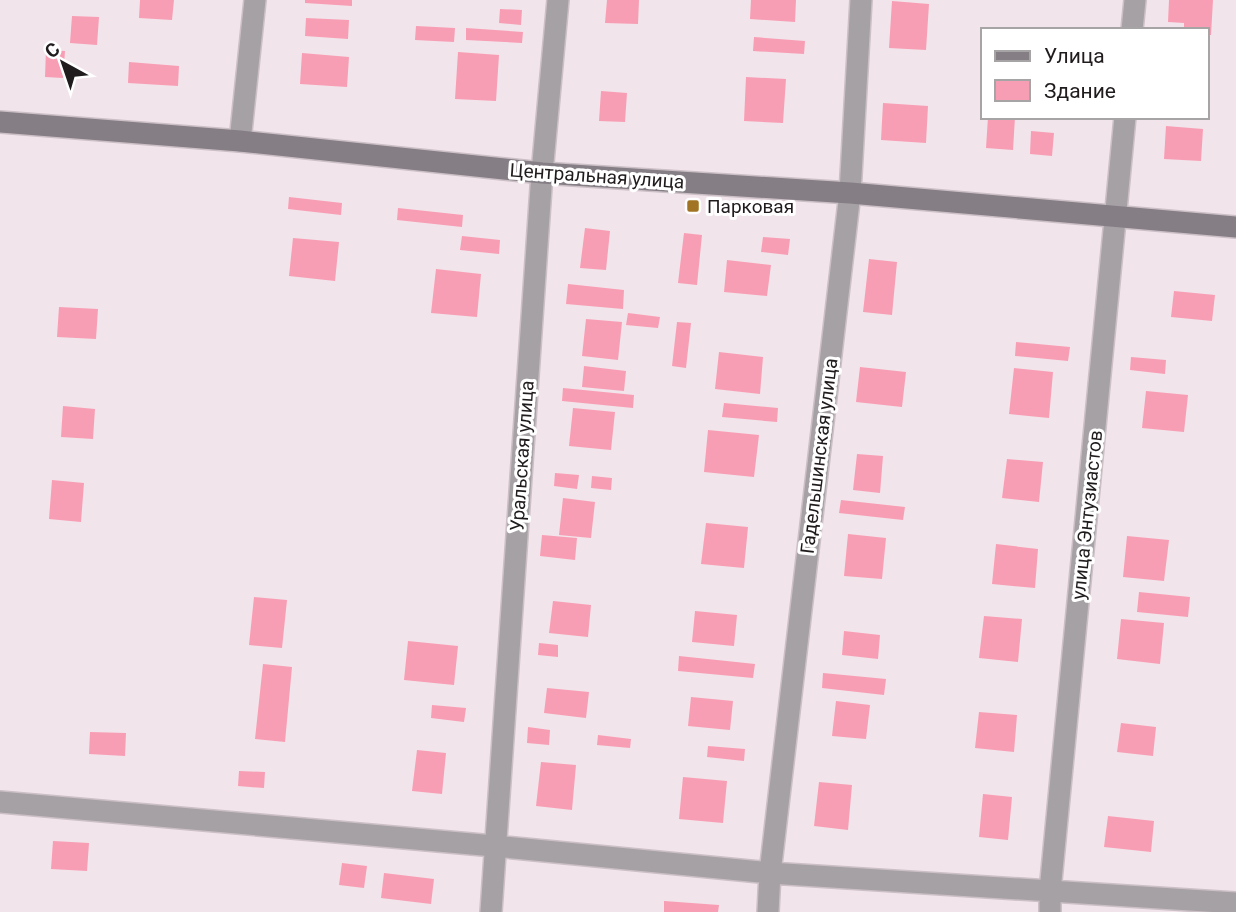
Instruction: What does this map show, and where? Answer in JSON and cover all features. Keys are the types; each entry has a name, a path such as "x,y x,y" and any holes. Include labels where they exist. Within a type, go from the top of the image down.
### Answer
{"street":[{"path":"240,141 255,0"},
{"name":"Уральская улица","path":"491,912 542,173 558,0"},
{"name":"Гадельшинская улица","path":"768,912 770,873 850,193 861,0"},
{"path":"1132,28 1135,0"},
{"name":"улица Энтузиастов","path":"1050,901 1125,119"},
{"name":"Центральная улица","path":"0,122 240,141 542,173 850,193 1236,227"},
{"path":"0,803 494,846 1050,901 1236,903"}],"building":[{"path":"140,0 174,0 172,20 139,18"},
{"path":"305,0 352,0 352,6 305,3"},
{"path":"607,0 639,0 638,24 605,23"},
{"path":"751,0 796,0 795,22 750,19"},
{"path":"1169,0 1213,0 1211,35 1208,35 1208,28 1184,28 1184,23 1168,22"},
{"path":"892,1 929,4 926,50 889,48"},
{"path":"500,9 522,10 521,25 499,23"},
{"path":"72,16 99,17 97,45 70,43"},
{"path":"306,18 349,20 348,39 305,36"},
{"path":"416,26 455,28 454,42 415,40"},
{"path":"466,28 523,32 522,43 466,40"},
{"path":"754,37 805,41 804,54 753,51"},
{"path":"46,50 65,51 63,78 45,77"},
{"path":"458,52 499,55 496,101 455,99"},
{"path":"302,53 349,57 347,87 300,84"},
{"path":"129,62 179,66 178,86 128,83"},
{"path":"746,77 786,79 783,123 744,121"},
{"path":"601,91 627,93 625,122 599,121"},
{"path":"883,103 928,106 926,143 881,140"},
{"path":"988,119 1015,119 1013,150 986,148"},
{"path":"1166,126 1203,129 1201,161 1164,159"},
{"path":"1031,131 1054,133 1052,156 1030,154"},
{"path":"289,197 342,203 341,215 288,209"},
{"path":"398,208 463,215 462,227 397,220"},
{"path":"585,228 610,231 606,270 580,268"},
{"path":"684,233 702,235 697,285 678,283"},
{"path":"462,236 500,240 499,254 460,250"},
{"path":"763,237 790,239 788,255 761,252"},
{"path":"293,238 339,242 335,281 289,276"},
{"path":"869,259 897,262 892,315 863,312"},
{"path":"727,260 771,265 767,296 724,292"},
{"path":"436,269 481,274 477,317 431,313"},
{"path":"568,284 624,290 623,309 566,304"},
{"path":"1174,291 1215,295 1212,321 1171,317"},
{"path":"59,307 98,309 96,339 57,337"},
{"path":"628,313 660,317 658,328 626,325"},
{"path":"586,319 622,322 618,360 582,356"},
{"path":"677,322 691,323 686,368 672,366"},
{"path":"1016,342 1070,347 1068,361 1015,356"},
{"path":"719,352 763,357 760,394 715,389"},
{"path":"1131,357 1166,360 1165,374 1130,370"},
{"path":"584,366 626,371 624,391 582,387"},
{"path":"860,367 906,372 902,407 856,402"},
{"path":"1014,368 1053,372 1049,418 1009,414"},
{"path":"563,388 634,395 633,408 562,401"},
{"path":"1146,391 1188,395 1184,432 1142,428"},
{"path":"724,403 778,408 777,422 722,417"},
{"path":"63,406 95,409 93,439 61,437"},
{"path":"573,408 615,412 611,450 569,446"},
{"path":"708,430 759,435 754,477 704,472"},
{"path":"857,454 883,456 880,493 853,490"},
{"path":"1007,459 1043,462 1039,502 1002,498"},
{"path":"555,473 579,475 577,489 554,486"},
{"path":"592,476 612,478 611,490 591,488"},
{"path":"52,480 84,483 81,522 49,519"},
{"path":"563,498 595,502 591,538 559,535"},
{"path":"841,500 905,507 903,520 839,513"},
{"path":"706,523 748,527 744,568 701,564"},
{"path":"848,534 886,538 882,579 844,576"},
{"path":"542,535 577,538 575,560 540,556"},
{"path":"1127,536 1169,540 1164,581 1123,577"},
{"path":"996,544 1038,549 1035,588 992,584"},
{"path":"1139,592 1190,597 1188,617 1137,612"},
{"path":"254,597 287,600 282,648 249,645"},
{"path":"553,601 591,605 588,637 549,633"},
{"path":"695,611 737,615 734,646 692,642"},
{"path":"984,616 1022,619 1018,662 979,658"},
{"path":"1121,619 1164,623 1160,664 1117,659"},
{"path":"844,631 880,635 878,659 842,655"},
{"path":"408,641 458,646 454,685 404,680"},
{"path":"539,643 558,645 558,657 538,655"},
{"path":"679,656 755,664 753,678 678,671"},
{"path":"263,664 292,667 285,742 255,739"},
{"path":"823,673 886,679 884,695 822,688"},
{"path":"547,688 589,692 586,718 544,713"},
{"path":"691,697 733,701 730,730 688,726"},
{"path":"836,701 870,705 866,739 832,736"},
{"path":"432,705 466,708 464,722 431,718"},
{"path":"979,712 1017,715 1014,752 975,748"},
{"path":"1121,723 1156,727 1153,756 1117,752"},
{"path":"528,727 550,730 549,745 527,743"},
{"path":"90,732 126,733 125,756 89,754"},
{"path":"598,735 631,739 630,748 597,745"},
{"path":"708,746 745,749 744,761 707,757"},
{"path":"417,750 446,753 442,794 412,791"},
{"path":"541,762 576,765 572,810 536,806"},
{"path":"239,771 265,772 264,788 238,786"},
{"path":"683,777 727,781 723,823 679,819"},
{"path":"819,782 852,785 848,830 814,826"},
{"path":"983,794 1012,797 1008,840 979,837"},
{"path":"1108,816 1154,821 1151,852 1104,847"},
{"path":"53,841 89,843 87,871 51,869"},
{"path":"342,863 367,866 364,888 339,885"},
{"path":"384,873 434,879 431,904 381,898"},
{"path":"664,901 719,905 718,912 664,912"}],"place":[{"name":"Парковая","path":"693,206"}]}
